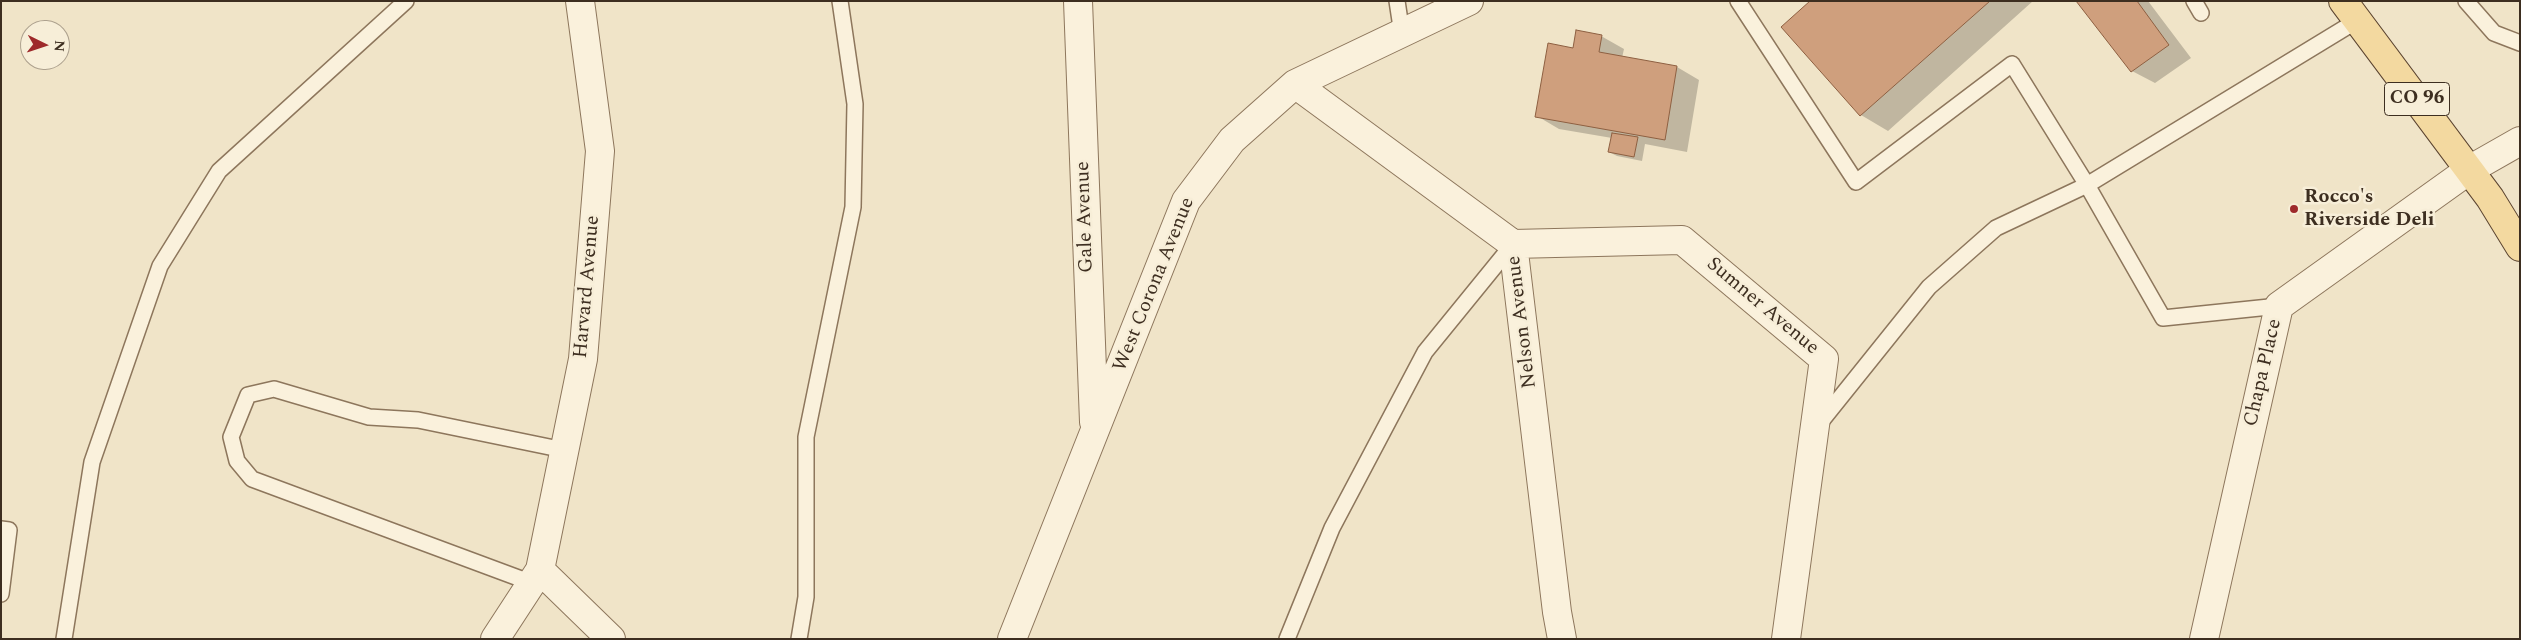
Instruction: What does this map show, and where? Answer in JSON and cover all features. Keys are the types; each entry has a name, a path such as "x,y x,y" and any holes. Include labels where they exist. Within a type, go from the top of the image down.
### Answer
{"main road":[{"name":"CO 96","path":"2350,11 2490,198 2520,247"},
{"name":"CO 96","path":"2490,198 2520,221"}],"street":[{"name":"Harvard Avenue","path":"495,639 536,577 583,359 600,151 580,1"},
{"name":"Gale Avenue","path":"1078,1 1095,433"},
{"name":"West Corona Avenue","path":"1012,639 1186,201 1232,140 1296,84 1469,1"},
{"name":"Nelson Avenue","path":"1296,84 1513,244 1556,612 1562,639"},
{"name":"Chapa Place","path":"2204,639 2279,306 2469,170 2520,141"},
{"name":"Sumner Avenue","path":"1513,244 1682,240 1824,359 1786,639"},
{"path":"536,577 611,639"}],"lane":[{"path":"64,639 92,462 160,266 219,171 406,1"},
{"path":"799,639 806,597 806,437 853,207 855,104 840,1"},
{"path":"1397,1 1402,34"},
{"path":"1738,1 1856,182 2012,64 2087,185 2163,318 2279,306"},
{"path":"2466,1 2494,33 2520,43"},
{"path":"1814,430 1929,287 1996,228 2087,185 2350,11"},
{"path":"1286,639 1332,528 1426,352 1513,244"},
{"path":"536,577 252,479 237,461 231,437 248,395 274,389 369,417 418,420 564,450"},
{"path":"1,529 9,530 1,594"}],"building":[{"path":"1810,1 1990,1 1860,116 1781,27"},
{"path":"2076,1 2137,1 2169,45 2131,72"},
{"path":"1576,30 1602,35 1599,52 1677,66 1665,140 1535,117 1548,43 1573,48"},
{"path":"1612,133 1638,137 1634,157 1608,152"}],"place":[{"name":"Rocco's Riverside Deli","path":"2294,209"}]}
